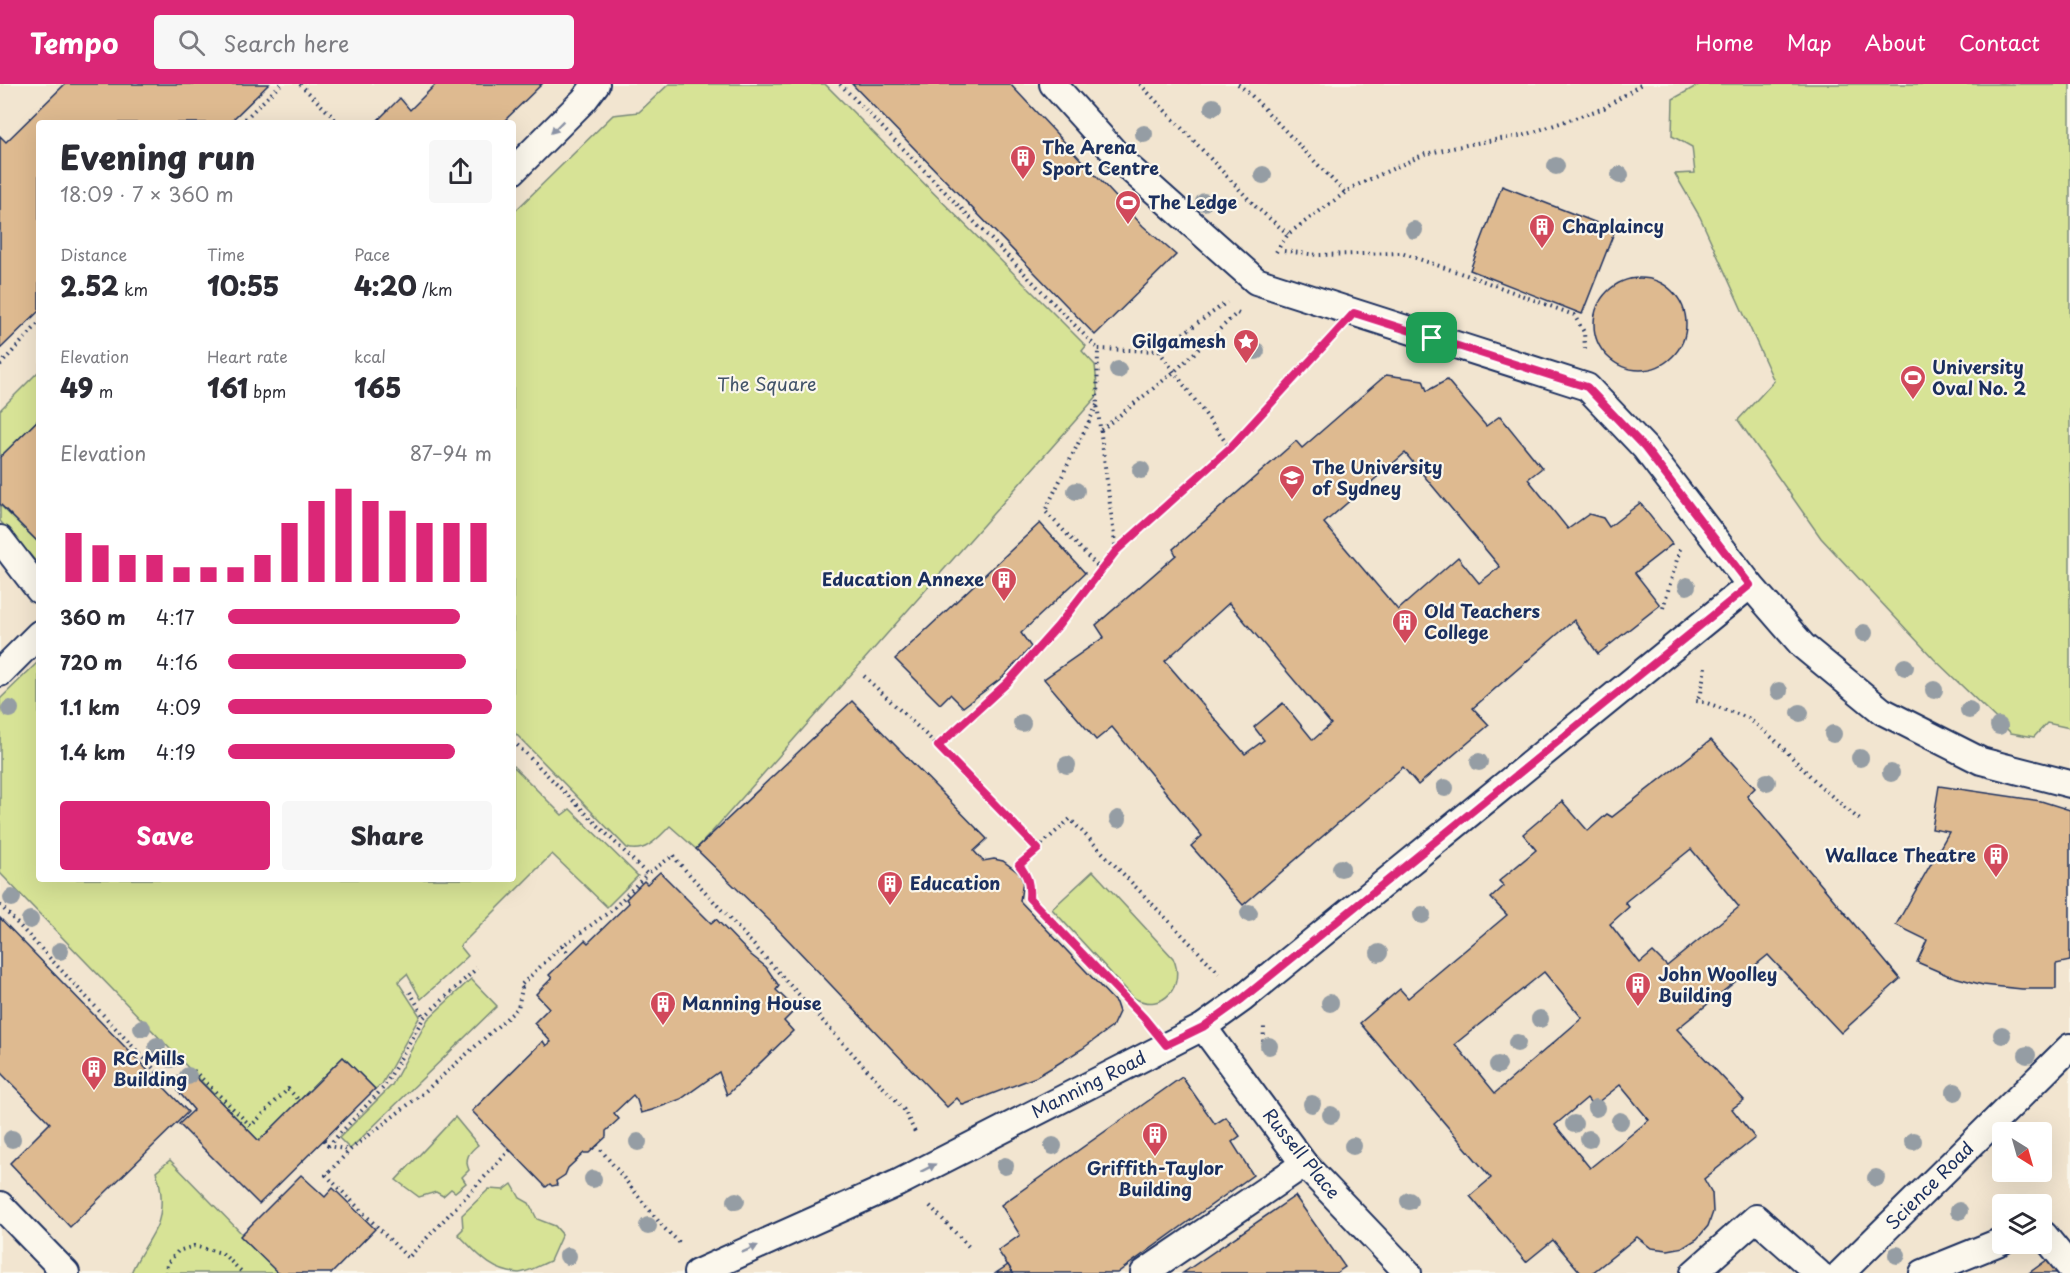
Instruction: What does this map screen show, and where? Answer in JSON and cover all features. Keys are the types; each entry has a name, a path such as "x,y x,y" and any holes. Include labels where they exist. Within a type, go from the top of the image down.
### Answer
{"lane":[{"path":"516,168 584,100 596,84"},
{"path":"1053,84 1126,165 1256,281 1587,387 1645,448 1750,585 1803,646 1882,711 1981,761 2070,784"},
{"path":"0,539 36,586"},
{"name":"Manning Road","path":"701,1271 898,1183 1203,1027 1242,999 1750,585"},
{"path":"0,673 36,637"},
{"name":"Russell Place","path":"1203,1027 1304,1164 1408,1273"},
{"name":"Science Road","path":"1853,1269 2070,1047"},
{"path":"1144,1273 1304,1164"},
{"path":"0,1205 66,1273"},
{"path":"1694,1273 1756,1218 1818,1273"},
{"path":"1923,1273 1992,1245"},
{"path":"2052,1245 2070,1267"}],"path":[{"path":"244,120 281,84"},
{"path":"300,84 336,120"},
{"path":"840,84 1098,349"},
{"path":"1140,84 1256,207 1288,234"},
{"path":"1238,84 1345,193"},
{"path":"1101,430 1174,372 1237,313 1248,316"},
{"path":"938,746 1007,683 1058,626 1116,551 1230,448 1354,313"},
{"path":"0,365 36,326"},
{"path":"1325,335 1336,338"},
{"path":"1159,351 1230,448"},
{"path":"1097,404 1046,511 1101,570"},
{"path":"1663,610 1682,543"},
{"path":"864,676 938,746 1038,849"},
{"path":"1704,702 1748,718 1775,740 1821,787 1861,821"},
{"path":"516,744 647,874"},
{"path":"1166,1045 1144,1018 1029,898 1030,886 1027,876 1019,865 1070,819 1242,999 1264,1028 1262,1056"},
{"path":"510,1150 408,1258 326,1175 350,1150 422,1094 518,1008 522,988 520,986 562,946 612,910 647,874 674,855 904,1110 918,1138"},
{"path":"0,905 168,1084 192,1069 251,1126 288,1089 299,1100"},
{"path":"562,946 569,954"},
{"path":"328,1146 384,1087 424,1017 477,968"},
{"path":"410,992 424,1017"},
{"path":"324,1140 328,1146 350,1150"},
{"path":"597,1145 701,1271"},
{"path":"926,1201 970,1250"},
{"path":"166,1273 167,1264 178,1251 194,1246 222,1253 243,1273"}],"shaded area":[{"name":"The University of Sydney","path":"0,84 2070,84 2070,1273 0,1273"}],"green space":[{"name":"The Square","path":"669,84 825,84 1086,346 1082,351 1095,365 1098,395 696,849 670,826 651,844 640,849 627,848 516,734 516,210 613,115 639,112"},
{"name":"University Oval No. 2","path":"1700,84 2070,84 2070,728 2047,723 2034,737 2011,733 1934,659 1821,538 1738,420 1774,381 1700,217 1675,174 1695,173 1692,147 1672,136 1673,99"},
{"path":"36,374 36,422 0,457 0,410"},
{"path":"0,505 36,540 36,562 0,521"},
{"path":"36,664 36,882 516,882 516,769 562,815 570,809 638,876 607,907 552,854 460,946 468,956 421,999 407,974 398,982 420,1016 382,1084 375,1089 343,1057 259,1141 0,873 0,699"},
{"path":"1093,871 1173,958 1176,968 1174,987 1163,999 1145,1002 1134,998 1052,909"},
{"path":"471,979 497,1006 350,1149 339,1138 392,1085 428,1019"},
{"path":"455,1117 478,1145 468,1156 469,1170 462,1177 466,1183 455,1192 451,1189 443,1196 436,1192 419,1197 396,1180"},
{"path":"170,1160 280,1273 131,1273 160,1217 160,1184 156,1172"},
{"path":"512,1184 520,1198 529,1203 537,1219 555,1226 562,1234 550,1261 519,1273 500,1269 484,1260 458,1234 463,1229 462,1215 489,1189 504,1190"}],"building":[{"path":"65,84 269,84 232,120 36,120 36,314 0,349 0,136 6,142"},
{"path":"436,84 542,84 505,120 378,120 400,98 410,110"},
{"name":"The Arena Sport Centre","path":"852,84 1010,84 1143,226 1176,255 1095,335"},
{"name":"Chaplaincy","path":"1502,186 1615,230 1582,314 1470,270"},
{"name":"Chaplaincy","path":"1640,278 1657,282 1672,292 1682,307 1686,324 1682,341 1672,356 1657,366 1640,370 1623,366 1608,356 1598,341 1594,324 1598,307 1608,292 1623,282"},
{"name":"Old Teachers College","path":"1386,375 1423,380 1427,391 1447,380 1486,426 1500,416 1542,468 1528,479 1568,529 1589,514 1603,518 1609,527 1640,503 1672,544 1635,573 1660,605 1598,654 1574,620 1473,708 1489,725 1418,785 1403,767 1243,905 1191,846 1202,836 1112,727 1096,740 1044,679 1104,637 1096,625 1176,555 1173,549 1296,441 1302,448","holes":["1405,453 1500,567 1479,583 1458,557 1398,610 1324,523","1229,603 1331,724 1313,740 1283,703 1254,727 1264,740 1245,754 1165,661"]},
{"path":"36,422 36,540 0,504 0,457"},
{"name":"Education Annexe","path":"1040,523 1085,573 1021,633 1031,647 1003,677 963,707 950,694 940,704 895,659"},
{"name":"Education","path":"852,701 987,839 974,851 983,861 994,859 1003,861 1019,873 1023,881 1020,901 1116,1003 1119,1012 1112,1027 1082,1049 1036,1077 963,1105 957,1098 947,1107 773,924 696,849"},
{"name":"John Woolley Building","path":"1711,740 1755,788 1747,796 1900,979 1841,1033 1768,955 1677,1029 1744,1100 1732,1109 1755,1138 1704,1179 1712,1193 1713,1212 1708,1226 1697,1239 1684,1247 1668,1250 1651,1248 1637,1237 1592,1273 1581,1273 1553,1240 1526,1262 1470,1196 1491,1178 1360,1023 1400,989 1408,998 1507,915 1491,898 1504,886 1499,881 1536,850 1523,834 1562,801 1588,831 1607,814 1612,817","holes":["1691,849 1739,907 1667,966 1653,952 1640,963 1610,924 1629,907 1625,902","1544,972 1582,1018 1495,1093 1455,1044","1620,1085 1649,1120 1590,1168 1555,1125 1587,1098 1593,1106"]},
{"name":"Wallace Theatre","path":"1939,786 2041,801 2070,810 2070,961 2056,964 2056,989 2022,989 1983,985 1947,975 1917,962 1927,940 1896,925 1949,832 1932,829"},
{"name":"Manning House","path":"660,872 711,923 716,919 766,967 779,986 776,990 796,1009 784,1021 793,1031 727,1095 719,1072 681,1099 641,1113 633,1095 614,1113 619,1119 606,1131 606,1137 568,1168 565,1175 556,1181 557,1185 550,1184 546,1187 472,1111 543,1041 546,1046 551,1042 534,1023 549,1008 536,994 552,978 549,975 585,940 588,943 629,903 626,899 644,881 647,884"},
{"name":"RC Mills Building","path":"0,918 188,1112 70,1227 10,1163 50,1123 0,1072"},
{"path":"343,1057 375,1089 259,1204 179,1124 194,1110 178,1091 195,1076 259,1141"},
{"name":"Griffith-Taylor Building","path":"1182,1077 1215,1124 1226,1117 1240,1136 1232,1142 1253,1175 1117,1273 1013,1273 998,1251 1020,1235 1001,1205"},
{"path":"301,1175 325,1197 333,1188 375,1229 332,1273 278,1273 240,1236"},
{"path":"1295,1196 1345,1267 1336,1273 1183,1273"},
{"path":"2051,1257 2062,1273 2029,1273"},
{"path":"1008,1265 1013,1273 996,1273"}],"place":[{"name":"The Arena Sport Centre","path":"1023,181"},
{"name":"The Ledge","path":"1128,226"},
{"name":"Chaplaincy","path":"1542,250"},
{"name":"Gilgamesh","path":"1246,365"},
{"name":"University Oval No. 2","path":"1913,401"},
{"name":"The University of Sydney","path":"1292,501"},
{"name":"Education Annexe","path":"1004,603"},
{"name":"Old Teachers College","path":"1405,645"},
{"name":"Wallace Theatre","path":"1996,879"},
{"name":"Education","path":"890,907"},
{"name":"John Woolley Building","path":"1638,1008"},
{"name":"Manning House","path":"663,1027"},
{"name":"RC Mills Building","path":"94,1092"},
{"name":"Griffith-Taylor Building","path":"1155,1158"}],"route":[{"path":"1354,313 1432,338 1587,387 1645,448 1750,585 1242,999 1203,1027 1166,1045 1144,1018 1029,898 1030,886 1027,876 1019,865 1038,849 938,746 1007,683 1058,626 1116,551 1230,448 1354,313"}]}
